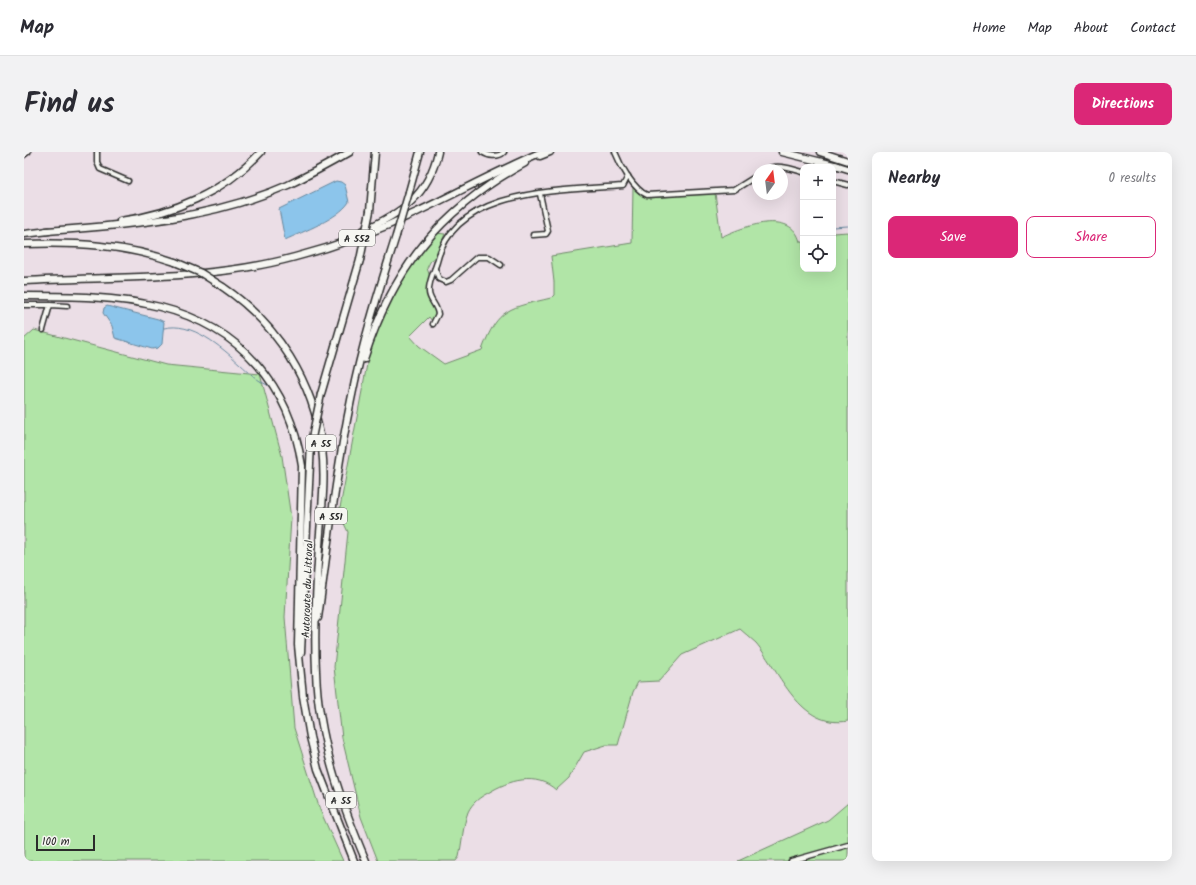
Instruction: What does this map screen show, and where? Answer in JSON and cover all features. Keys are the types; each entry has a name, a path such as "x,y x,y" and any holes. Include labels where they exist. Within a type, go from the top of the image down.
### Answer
{"highway":[{"path":"24,234 128,220 163,213 216,189 238,173 261,152"},
{"path":"46,231 136,224 171,219 222,208 287,185 350,152"},
{"name":"A 551","path":"315,632 334,496 351,400 367,330 420,152"},
{"path":"156,275 270,260 322,246 361,232 397,213 414,199 430,177 438,152"},
{"name":"A 552","path":"24,281 213,271 294,258 331,247 399,220 507,167 542,152"},
{"path":"351,400 370,338 389,295 421,247 454,211 476,193 501,176 550,152"},
{"path":"782,152 838,166"},
{"path":"796,152 848,169"},
{"path":"820,152 848,160"},
{"name":"A 551","path":"300,657 312,443 321,394 360,260 370,211 375,153"},
{"name":"Autoroute du Littoral","path":"24,244 62,244 112,247 147,253 175,262 201,273 245,303 278,338 300,375 314,409 322,448 323,475 314,610 318,696 324,737 334,780 366,861"},
{"name":"Autoroute du Littoral","path":"24,296 111,299 170,309 202,321 222,332 243,349 263,370 275,387 293,424 299,445 302,466 303,494 298,645 303,696 310,737 318,769 354,861"}],"street":[{"path":"24,155 28,152"},
{"path":"97,152 97,162 100,169 128,181"},
{"path":"482,152 494,156 500,155 504,152"},
{"path":"616,152 628,176 639,190 647,195 734,190 752,179"},
{"path":"788,169 800,171"},
{"path":"433,324 438,314 438,310 429,292 435,269 446,238 464,218 496,203 540,194 623,186 628,176"},
{"path":"836,182 848,186"},
{"path":"533,235 546,234 548,231 540,194"},
{"path":"435,269 439,280 446,282 451,280 477,257 489,257 501,265"},
{"path":"24,305 67,306"},
{"path":"43,330 50,305"},
{"path":"791,861 848,845"}],"green space":[{"path":"633,186 638,193 649,198 715,193 721,237 753,225 777,223 787,225 795,232 800,242 800,272 836,272 836,233 848,232 848,721 831,721 816,716 804,708 783,683 756,643 740,629 682,655 659,681 638,682 633,692 618,745 606,745 584,752 569,778 556,790 548,784 540,781 522,780 496,788 479,798 474,803 466,817 459,857 456,861 378,861 361,817 342,738 334,667 348,532 339,513 371,343 393,295 415,260 436,233 445,234 436,255 427,268 430,277 428,289 437,312 432,321 429,317 410,336 419,346 444,364 482,350 494,325 500,317 507,312 525,304 551,298 554,295 551,256 632,243"},
{"path":"34,330 166,365 260,374 282,456 291,518 285,617 294,728 320,810 343,861 24,861 24,339"},
{"path":"848,803 848,861 738,861 828,820"}],"water":[{"path":"336,181 345,185 349,202 344,208 320,224 285,240 279,209"},
{"path":"107,306 158,319 164,322 162,344 158,348 152,349 115,338 112,326 103,313 104,308"}],"waterway":[{"path":"836,227 848,226"},
{"path":"164,328 185,328 205,337 224,350 250,373 270,386"}]}
